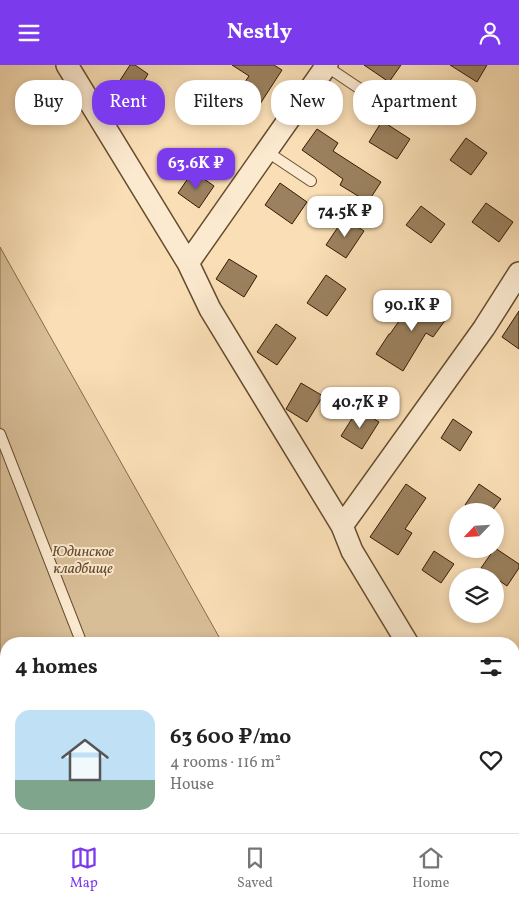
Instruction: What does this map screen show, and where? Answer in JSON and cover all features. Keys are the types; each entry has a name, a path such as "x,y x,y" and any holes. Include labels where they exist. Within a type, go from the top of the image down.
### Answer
{"street":[{"path":"67,65 188,263 210,309 342,526 352,551 404,637"},
{"path":"188,263 327,65"},
{"path":"342,526 484,327 519,273"}],"lane":[{"path":"327,65 353,83"},
{"path":"266,151 311,181"},
{"path":"0,434 79,637"}],"green space":[{"name":"Юдинское кладбище","path":"0,247 219,637 0,637"}],"building":[{"path":"130,65 135,65 148,74 144,80 120,80"},
{"path":"232,65 274,65 282,70 276,80 271,80 271,87 261,103 261,80 246,80 249,76"},
{"path":"364,65 401,65 390,80 386,80"},
{"path":"450,65 487,65 477,82"},
{"path":"380,125 388,125 410,139 397,159 369,142"},
{"path":"317,129 338,143 333,151 381,182 368,202 340,185 343,179 302,150"},
{"path":"466,138 487,153 471,175 450,160"},
{"path":"193,171 214,186 199,208 178,193"},
{"path":"280,183 307,202 292,224 265,205"},
{"path":"486,203 513,222 499,242 472,222"},
{"path":"421,206 445,224 431,243 406,225"},
{"path":"344,218 364,231 346,258 326,245"},
{"path":"229,259 257,276 244,297 216,279"},
{"path":"326,275 346,289 327,316 307,303"},
{"path":"418,294 449,315 433,337 426,333 403,371 376,354"},
{"path":"519,311 519,349 502,337"},
{"path":"276,324 296,338 277,365 257,352"},
{"path":"301,383 323,396 307,422 286,409"},
{"path":"358,409 379,422 362,449 341,436"},
{"path":"453,419 472,432 460,451 441,438"},
{"path":"406,484 426,498 405,529 412,533 398,555 370,537"},
{"path":"479,484 501,499 498,503 466,503"},
{"path":"434,551 454,564 449,568 449,571 441,583 422,570"},
{"path":"504,554 519,564 519,568 507,586 504,584 504,568 481,568 488,558 504,558"}]}
